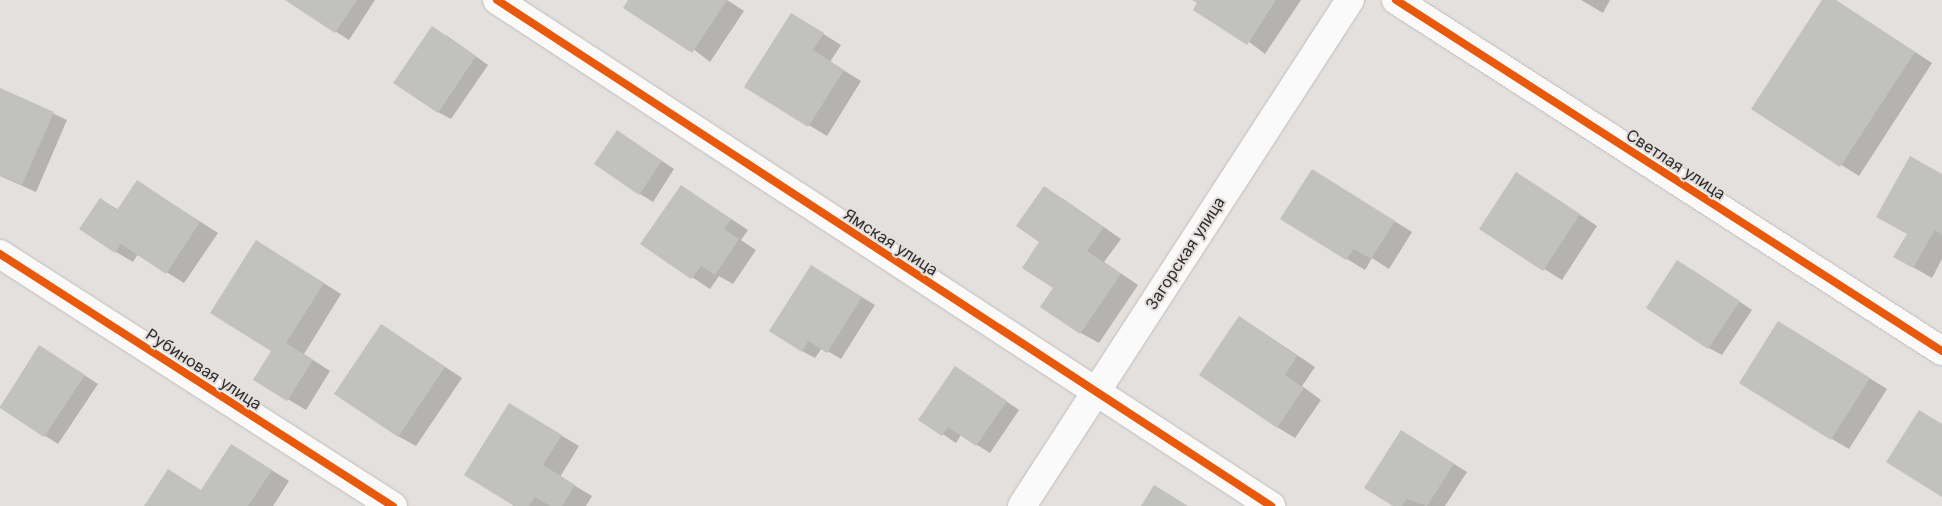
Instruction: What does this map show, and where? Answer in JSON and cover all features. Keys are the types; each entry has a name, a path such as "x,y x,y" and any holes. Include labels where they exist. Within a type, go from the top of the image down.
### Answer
{"street":[{"name":"Ямская улица","path":"496,0 1271,506"},
{"name":"Загорская улица","path":"1022,506 1094,392 1350,0"},
{"name":"Светлая улица","path":"1396,0 1942,351"},
{"name":"Рубиновая улица","path":"0,254 393,506"}],"building":[{"path":"285,0 357,0 335,33"},
{"path":"628,0 727,0 692,53 623,8"},
{"path":"1192,0 1276,0 1247,45 1193,10 1197,3"},
{"path":"1822,0 1836,0 1915,52 1840,167 1751,109"},
{"path":"791,13 824,33 813,50 844,70 808,127 744,87"},
{"path":"432,26 476,56 438,113 393,83"},
{"path":"0,88 54,112 22,185 0,175"},
{"path":"617,130 662,161 639,195 594,164"},
{"path":"1910,156 1942,174 1942,235 1935,230 1913,268 1893,257 1907,234 1876,217"},
{"path":"1312,169 1395,221 1371,259 1354,249 1346,260 1280,219"},
{"path":"1516,172 1580,214 1543,271 1479,229"},
{"path":"137,180 200,222 166,274 121,244 115,253 79,229 100,198 117,210"},
{"path":"681,185 731,219 724,229 739,239 715,275 701,266 691,279 640,244"},
{"path":"1044,186 1104,227 1087,251 1121,274 1080,334 1040,307 1053,288 1022,268 1039,242 1016,226"},
{"path":"256,240 324,283 286,343 313,360 287,401 253,380 271,351 210,313"},
{"path":"1677,260 1740,301 1708,349 1646,308"},
{"path":"811,265 862,297 827,353 808,341 802,352 769,331"},
{"path":"1239,316 1297,356 1285,375 1304,388 1277,428 1199,375"},
{"path":"1778,321 1870,378 1831,440 1739,383"},
{"path":"381,324 445,367 398,437 334,394"},
{"path":"39,345 85,375 44,437 0,408"},
{"path":"955,366 1007,401 976,446 948,427 942,436 918,420"},
{"path":"509,403 562,435 543,465 575,485 562,506 550,506 535,497 529,506 514,506 464,475"},
{"path":"1919,410 1942,424 1942,497 1886,462"},
{"path":"1401,430 1454,464 1427,506 1407,499 1402,506 1393,506 1364,488"},
{"path":"231,444 272,470 248,506 144,506 168,469 201,490"},
{"path":"1154,485 1188,506 1141,506"}],"cycle path":[{"path":"497,0 1271,506"},
{"path":"1396,0 1942,351"},
{"path":"0,254 393,506"}]}
